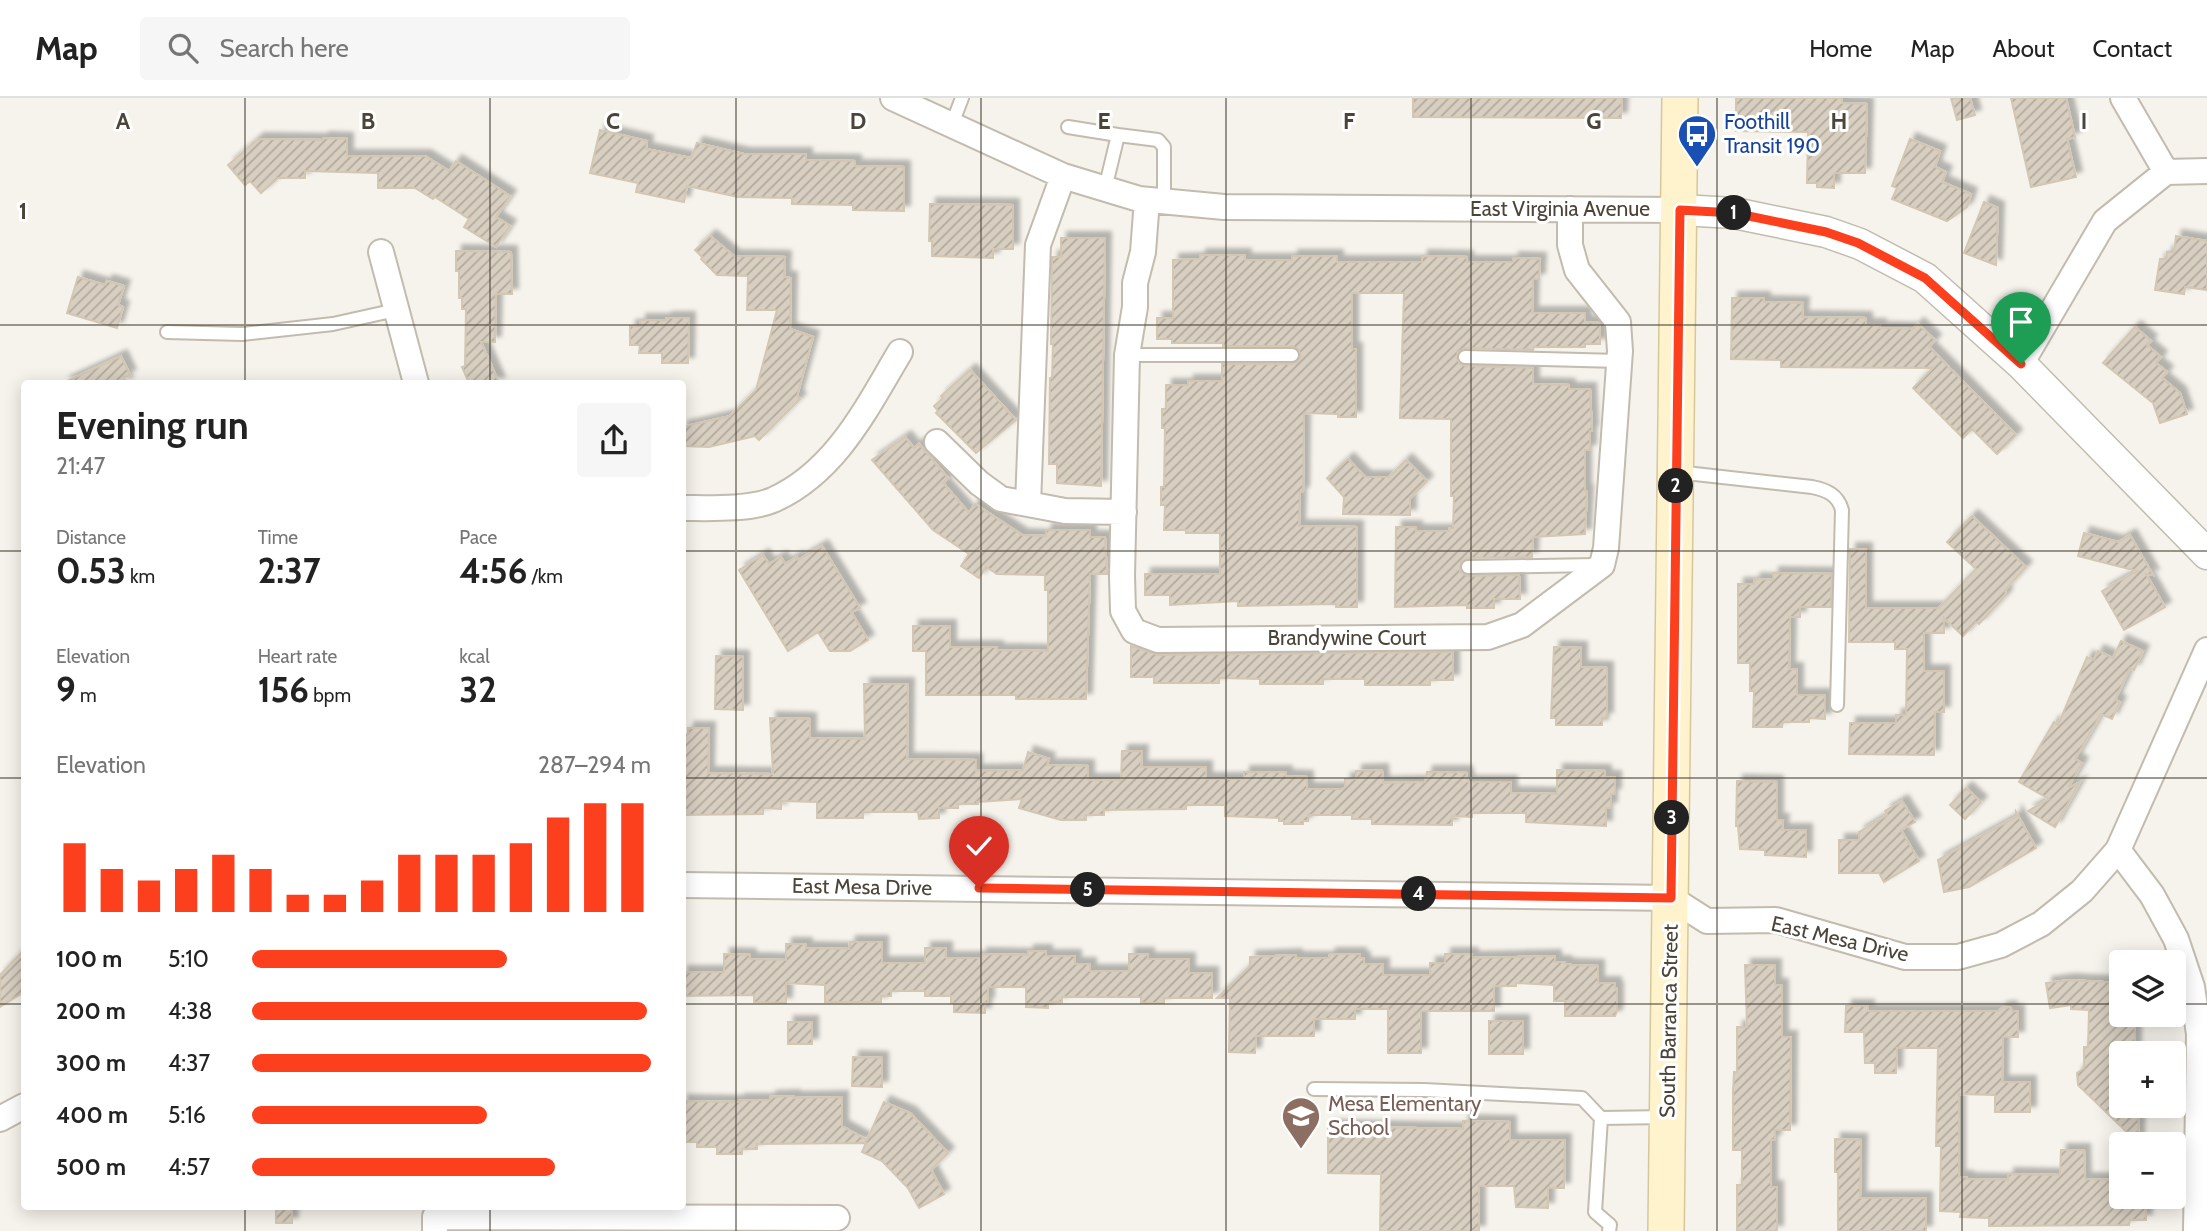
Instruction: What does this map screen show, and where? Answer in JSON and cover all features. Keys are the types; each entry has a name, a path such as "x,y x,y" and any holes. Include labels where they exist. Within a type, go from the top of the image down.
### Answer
{"main road":[{"name":"South Barranca Street","path":"1666,1231 1680,98"}],"street":[{"name":"East Virginia Avenue","path":"893,98 1063,176 1155,200 1224,207 1680,210 1734,213 1826,232 1858,243 1925,278 2021,364 2207,554"},
{"path":"2123,98 2166,172"},
{"path":"2021,364 2105,221 2166,172 2207,171"},
{"path":"1028,504 1038,245 1063,176"},
{"name":"Brandywine Court","path":"1155,200 1135,283 1135,307 1127,355 1123,611 1134,631 1158,639 1488,637 1522,625 1602,565"},
{"path":"1570,209 1570,245 1577,270 1618,322 1619,361 1606,548 1602,565"},
{"path":"381,252 414,380"},
{"path":"686,508 722,509 771,500 818,471 853,431 900,352"},
{"path":"937,442 979,483 1001,499 1065,511 1124,512"},
{"name":"East Mesa Drive","path":"686,885 1671,898 1707,921 1776,920 1905,957 1958,957 2001,945 2041,924 2082,891 2118,849 2207,650"},
{"path":"2118,849 2158,906 2176,939 2192,987 2199,1034 2196,1231"},
{"path":"0,1119 21,1108"},
{"path":"435,1224 837,1218"}],"lane":[{"path":"953,124 962,98"},
{"path":"1068,127 1158,140 1164,147 1155,200"},
{"path":"1105,189 1118,135"},
{"path":"167,332 255,332 333,324 396,310"},
{"path":"1127,355 1292,355"},
{"path":"1465,358 1619,361"},
{"path":"1676,471 1812,487 1826,490 1840,501 1842,510 1837,705"},
{"path":"1468,567 1602,565"},
{"path":"1314,1088 1424,1090 1582,1098 1601,1118 1595,1212 1610,1225 1609,1231"},
{"path":"1601,1118 1667,1117"}],"building":[{"path":"1413,98 1622,98 1621,118 1413,117"},
{"path":"1736,98 1842,98 1842,103 1867,104 1865,173 1834,173 1834,188 1817,187 1817,183 1807,183 1808,132 1736,131"},
{"path":"1951,98 1970,98 1975,115 1957,120"},
{"path":"2011,98 2066,98 2075,137 2067,139 2076,177 2031,187"},
{"path":"600,130 647,141 646,149 691,158 697,143 744,154 806,154 806,160 855,161 855,166 904,167 904,211 853,210 853,205 792,204 792,198 738,197 687,186 684,202 636,192 638,183 590,173"},
{"path":"258,139 347,139 347,156 425,156 449,171 456,161 510,196 496,217 510,226 496,247 464,227 469,219 435,197 433,199 415,188 378,188 378,173 305,171 305,178 278,178 261,193 250,181 245,185 228,165"},
{"path":"1910,139 1940,151 1935,167 1946,172 1942,182 1971,194 1967,207 1947,221 1892,199 1897,188 1892,186"},
{"path":"1984,202 1998,208 1996,265 1964,253"},
{"path":"930,204 1013,205 1013,249 993,249 993,258 932,256 932,241 929,241"},
{"path":"710,236 734,256 785,257 784,277 791,278 790,329 813,337 797,396 800,399 759,440 755,436 709,447 686,446 686,426 730,416 756,390 777,310 747,310 748,276 717,275 695,250"},
{"path":"2176,236 2207,241 2207,290 2185,287 2184,294 2155,290 2160,259 2166,259 2167,252 2174,252"},
{"path":"1061,238 1105,238 1101,486 1057,483 1057,464 1049,464 1053,344 1052,257 1061,257"},
{"path":"456,251 511,252 512,294 496,294 495,342 481,342 498,380 468,380 462,367 465,366 466,309 462,309 462,298 459,298 459,271 456,271"},
{"path":"1200,255 1245,255 1245,260 1337,256 1337,262 1422,262 1422,256 1467,257 1467,262 1513,262 1513,258 1540,259 1539,279 1533,279 1532,313 1585,313 1585,322 1600,323 1600,344 1585,344 1585,347 1534,347 1533,350 1465,348 1458,352 1456,357 1460,364 1465,366 1533,368 1533,384 1569,385 1569,389 1590,389 1592,431 1590,450 1585,450 1585,534 1533,537 1532,557 1468,558 1461,562 1460,571 1467,576 1519,575 1520,599 1494,599 1494,608 1467,608 1467,605 1395,607 1396,527 1416,527 1416,531 1449,531 1449,528 1453,528 1451,419 1400,418 1404,293 1352,293 1352,349 1356,349 1356,417 1304,413 1303,492 1300,492 1299,526 1357,527 1357,607 1336,607 1336,604 1238,606 1238,601 1170,605 1170,595 1145,595 1145,574 1220,574 1220,533 1164,530 1165,505 1161,505 1161,487 1164,487 1165,428 1162,428 1162,409 1166,409 1166,385 1188,385 1188,381 1222,381 1222,364 1292,364 1301,356 1299,350 1292,346 1223,346 1223,343 1172,343 1172,339 1157,339 1157,318 1173,318 1173,260 1200,259"},
{"path":"78,277 105,285 107,281 124,286 118,305 123,307 117,328 67,313"},
{"path":"1732,298 1764,298 1764,302 1803,303 1802,317 1866,318 1866,325 1880,325 1879,328 1913,329 1918,324 1935,340 1929,347 2016,435 1997,454 1972,429 1963,438 1913,388 1933,368 1781,367 1781,360 1731,359"},
{"path":"689,318 688,363 662,363 662,353 639,353 640,345 630,345 630,326 640,326 640,320"},
{"path":"2135,327 2151,341 2147,345 2161,357 2156,363 2167,372 2162,378 2180,393 2187,414 2160,423 2153,403 2103,363"},
{"path":"121,356 130,375 124,377 126,380 69,380"},
{"path":"970,370 1016,420 976,453 936,413 938,411 934,406 943,398 941,396"},
{"path":"905,437 914,448 919,444 948,478 943,483 969,513 975,504 1022,535 1046,536 1046,530 1090,530 1090,537 1105,537 1107,574 1090,574 1086,699 1016,699 1016,695 926,695 926,651 913,651 913,626 950,626 950,647 1048,651 1048,590 1045,590 1045,575 997,574 986,567 979,578 961,566 969,554 933,530 872,460"},
{"path":"1348,459 1365,477 1389,477 1406,460 1427,481 1410,498 1410,515 1343,514 1344,497 1327,478"},
{"path":"1972,516 2026,567 2005,590 2006,595 1996,606 1963,636 1944,618 1944,633 1924,633 1924,671 1944,671 1944,712 1935,712 1934,755 1849,754 1850,723 1896,723 1896,715 1906,715 1907,649 1895,649 1895,642 1849,642 1850,549 1866,549 1866,608 1939,608 1976,569 1947,542"},
{"path":"2084,533 2118,542 2130,535 2153,575 2146,574 2165,607 2124,630 2102,591 2137,571 2078,556"},
{"path":"822,546 860,608 851,612 868,640 850,651 830,651 818,632 788,651 739,570 763,555 769,564 781,557 785,564"},
{"path":"1773,573 1832,574 1831,607 1800,607 1800,617 1790,617 1789,669 1797,669 1797,695 1825,695 1825,719 1809,718 1809,722 1783,722 1782,727 1753,727 1754,691 1750,691 1750,663 1738,663 1738,584 1754,584 1755,579 1773,580"},
{"path":"2121,641 2143,651 2134,670 2130,668 2115,700 2120,702 2112,719 2101,714 2075,759 2082,763 2069,786 2080,782 2055,827 2028,811 2049,799 2019,782 2054,722 2058,725 2087,657 2094,660 2098,651 2113,658"},
{"path":"1131,646 1158,655 1453,652 1453,680 1430,680 1430,685 1365,685 1365,679 1323,679 1323,684 1260,684 1260,679 1219,678 1219,683 1154,683 1154,677 1131,677"},
{"path":"1554,647 1581,648 1581,667 1607,668 1607,718 1602,718 1602,725 1556,725 1556,718 1551,718"},
{"path":"716,656 743,657 743,710 715,709"},
{"path":"864,684 908,684 907,759 976,760 976,771 1023,770 1028,752 1049,759 1047,765 1088,766 1088,780 1121,780 1122,751 1142,751 1141,767 1206,767 1206,779 1244,779 1244,772 1286,772 1286,776 1307,777 1307,789 1343,789 1345,779 1356,779 1356,771 1382,770 1383,783 1425,782 1427,772 1466,772 1468,782 1511,782 1511,793 1557,794 1557,770 1605,771 1605,777 1615,777 1615,794 1611,794 1611,808 1606,808 1606,826 1526,822 1526,813 1472,813 1472,817 1452,816 1452,825 1372,824 1372,819 1352,819 1352,815 1308,815 1308,821 1303,821 1303,824 1284,824 1279,818 1225,816 1225,805 1186,805 1186,809 1104,810 1104,815 1086,815 1086,820 1061,820 1019,808 1022,799 958,804 958,808 939,808 939,818 919,819 918,812 863,812 863,818 817,818 817,802 781,801 781,809 763,808 763,814 686,815 688,728 709,728 708,773 773,774 770,718 810,719 810,738 865,739"},
{"path":"1737,781 1777,782 1777,820 1783,820 1782,830 1806,830 1806,857 1765,855 1765,850 1740,849 1736,826"},
{"path":"1966,788 1981,802 1965,819 1950,805"},
{"path":"1902,801 1915,822 1901,830 1919,861 1884,882 1879,873 1839,873 1839,840 1859,840 1859,832 1887,815 1885,811"},
{"path":"2016,812 2036,848 1969,887 1944,892 1938,860 2016,817"},
{"path":"850,942 882,942 882,963 925,963 925,948 946,948 946,958 981,958 981,954 1028,955 1028,951 1046,951 1046,956 1075,956 1075,964 1090,964 1090,971 1129,971 1129,954 1148,954 1148,959 1189,959 1189,973 1212,973 1212,998 1164,998 1164,1003 1141,1003 1141,997 1062,997 1062,1002 1048,1002 1048,1008 1026,1007 1026,987 988,987 985,1013 954,1012 951,996 925,996 925,991 891,991 891,996 881,996 881,1002 825,1002 825,985 786,983 786,1003 754,1002 754,995 686,996 686,972 724,972 724,954 750,955 750,959 786,960 786,944 806,944 806,948 849,949"},
{"path":"21,953 21,994 0,1007 0,975"},
{"path":"1330,954 1360,954 1360,958 1364,958 1364,964 1383,964 1383,975 1430,975 1430,963 1445,963 1445,954 1472,954 1472,958 1555,956 1555,962 1598,966 1598,983 1615,983 1617,1011 1615,1016 1565,1016 1565,1001 1554,1001 1554,985 1516,983 1516,986 1494,986 1494,1011 1421,1011 1421,1053 1388,1053 1388,1009 1355,1009 1355,1019 1314,1019 1314,1036 1256,1036 1255,1053 1229,1052 1230,998 1217,998 1250,966 1250,957 1296,955 1296,958 1329,958"},
{"path":"1745,965 1775,965 1775,985 1782,985 1782,1037 1791,1037 1790,1130 1775,1130 1775,1140 1771,1140 1771,1187 1777,1187 1777,1231 1737,1230 1737,1185 1742,1185 1742,1150 1733,1150 1733,1091 1734,1072 1737,1072 1737,1027 1747,1027"},
{"path":"2069,980 2109,982 2109,1027 2135,1027 2135,1041 2109,1041 2109,1115 2078,1085 2077,1073 2084,1068 2084,1047 2088,1047 2089,1010 2071,1009 2071,1005 2050,1008 2046,983"},
{"path":"1846,1006 1868,1006 1868,1011 1999,1011 2010,1007 2012,1011 2018,1011 2018,1037 2003,1037 2002,1082 2030,1082 2030,1112 1995,1112 1995,1095 1959,1094 1959,1177 2008,1180 2008,1174 2060,1175 2061,1150 2084,1150 2085,1179 2109,1180 2109,1209 2146,1209 2146,1220 2130,1220 2129,1225 1989,1226 1989,1218 1960,1217 1961,1212 1940,1211 1941,1146 1936,1146 1938,1048 1897,1048 1896,1073 1875,1073 1875,1063 1865,1063 1864,1032 1845,1032"},
{"path":"1489,1021 1523,1021 1523,1054 1489,1054"},
{"path":"788,1022 812,1022 812,1044 788,1044"},
{"path":"853,1057 882,1058 882,1087 852,1086"},
{"path":"770,1097 842,1097 842,1126 867,1140 884,1102 910,1113 948,1153 931,1170 944,1194 919,1208 908,1188 882,1161 862,1152 866,1143 757,1144 757,1149 742,1149 742,1154 717,1154 717,1147 697,1147 697,1142 686,1142 686,1101 739,1102 770,1100"},
{"path":"2112,1118 2139,1118 2138,1132 2127,1132"},
{"path":"1463,1121 1510,1122 1510,1140 1565,1140 1564,1188 1548,1188 1548,1208 1516,1207 1514,1186 1479,1186 1479,1231 1380,1231 1381,1174 1328,1173 1328,1126 1463,1129"},
{"path":"1835,1139 1861,1140 1860,1198 1926,1198 1926,1231 1838,1231"},
{"path":"276,1210 292,1210 292,1223 276,1223"}],"place":[{"name":"Foothill Transit 190","path":"1697,168"},
{"name":"Mesa Elementary School","path":"1301,1150"}],"route":[{"path":"979,888 1671,898 1680,210 1734,213 1793,224 1858,243 1925,278 2021,364"}]}
